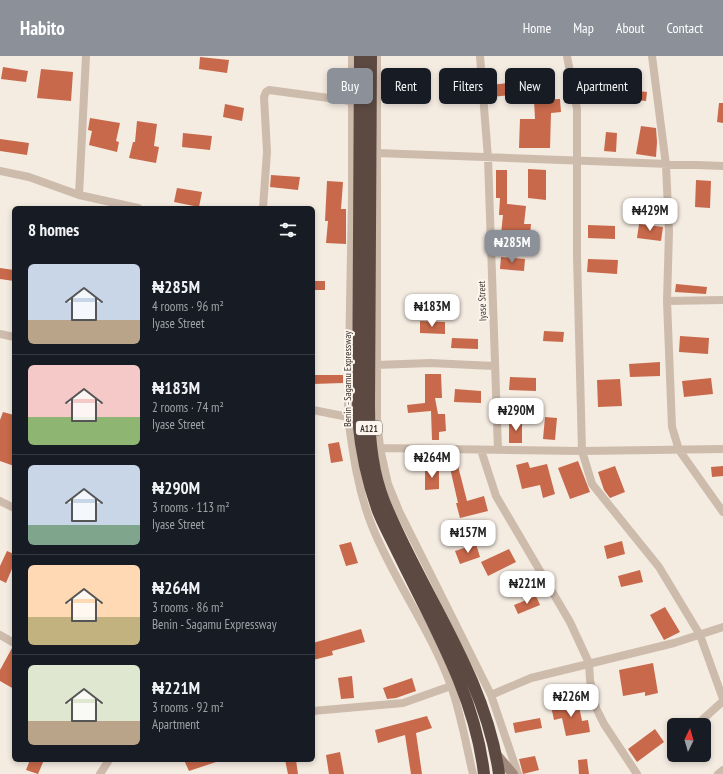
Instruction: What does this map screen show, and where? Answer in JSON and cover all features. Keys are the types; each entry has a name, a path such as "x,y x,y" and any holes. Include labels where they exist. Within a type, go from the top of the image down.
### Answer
{"highway":[{"name":"Benin - Sagamu Expressway","path":"360,56 358,419 361,447 379,512 448,654 464,713 482,752 484,774"},
{"name":"A121","path":"371,56 368,406 369,435 374,466 384,500 471,678 495,752 499,774"}],"main road":[{"path":"482,752 499,774"},
{"path":"495,752 513,774"}],"street":[{"path":"79,195 86,56"},
{"path":"352,56 352,68"},
{"path":"377,56 376,365 377,418 380,448 388,484 399,511 491,695 518,774"},
{"name":"Iyase Street","path":"480,56 488,158 498,450"},
{"path":"567,56 577,109 577,256 582,451 592,484 658,567 700,635 723,694 722,702 704,718"},
{"path":"652,56 666,165 669,232 666,300 672,427 679,450 723,512"},
{"path":"262,206 267,152 264,97 266,92 269,90 327,98"},
{"path":"351,104 352,197 348,417 361,498 372,527 406,595 433,643 464,713 473,774"},
{"path":"377,153 488,158 577,159 666,165 723,166"},
{"path":"0,170 29,177 79,195 128,206"},
{"path":"666,300 723,300"},
{"path":"0,334 12,337"},
{"path":"376,365 430,363 494,366"},
{"path":"315,410 348,417"},
{"path":"380,448 582,451 723,449"},
{"path":"481,450 496,496 570,622 589,663 590,680 596,708 604,724 637,774"},
{"path":"0,501 12,507"},
{"path":"491,695 531,678 667,645 723,628"},
{"path":"0,635 12,642"},
{"path":"315,711 403,703 451,686"},
{"path":"100,774 108,762"},
{"path":"718,774 723,770"}],"building":[{"path":"200,57 229,60 227,73 199,69"},
{"path":"3,67 28,71 26,82 1,79"},
{"path":"41,69 73,72 71,101 37,98"},
{"path":"505,83 505,96 497,96 497,84"},
{"path":"642,91 647,92 646,101 642,101"},
{"path":"555,99 560,99 561,112 551,113 550,148 519,148 520,119 535,119 534,104 555,104"},
{"path":"719,103 723,103 723,123 717,122"},
{"path":"225,104 244,108 242,121 223,117"},
{"path":"90,118 120,123 116,141 119,142 117,152 89,145 92,131 88,130"},
{"path":"137,121 157,124 154,146 159,147 156,163 129,158 133,142 135,142"},
{"path":"641,126 656,128 656,157 636,154"},
{"path":"606,132 617,133 616,152 604,151"},
{"path":"183,133 212,136 210,150 182,147"},
{"path":"0,139 29,143 27,155 0,151"},
{"path":"528,169 546,170 546,200 528,198"},
{"path":"496,170 507,170 507,204 526,206 524,224 531,224 530,236 501,234 503,215 499,215 500,198 496,198"},
{"path":"271,175 300,177 298,190 270,187"},
{"path":"696,180 711,181 710,208 695,207"},
{"path":"327,181 343,182 341,209 346,209 346,244 326,243 328,221 325,221"},
{"path":"177,188 202,192 199,206 174,202"},
{"path":"639,224 663,227 661,241 637,238"},
{"path":"588,225 615,226 615,239 588,238"},
{"path":"501,257 525,259 524,271 500,269"},
{"path":"588,259 618,260 617,274 587,272"},
{"path":"0,268 12,270 12,281 0,279"},
{"path":"315,281 325,281 325,290 315,290"},
{"path":"676,284 707,287 706,294 675,292"},
{"path":"420,321 445,322 445,334 420,333"},
{"path":"544,331 564,332 563,342 543,341"},
{"path":"680,336 709,338 708,354 679,352"},
{"path":"452,338 478,339 478,349 451,348"},
{"path":"660,362 660,376 630,377 629,364"},
{"path":"425,374 441,374 442,398 435,398 438,414 445,414 446,431 439,432 439,440 432,440 431,411 408,413 407,405 425,403"},
{"path":"315,375 343,375 343,383 315,384"},
{"path":"510,377 536,378 536,391 509,390"},
{"path":"711,378 713,394 684,397 682,381"},
{"path":"620,379 622,406 598,407 597,380"},
{"path":"455,389 481,391 481,403 454,402"},
{"path":"3,412 12,414 12,465 0,461 0,420"},
{"path":"545,417 557,418 555,440 543,439"},
{"path":"509,422 522,422 522,443 509,443"},
{"path":"339,442 343,461 331,463 328,444"},
{"path":"578,461 590,492 570,499 558,468"},
{"path":"528,462 530,468 547,464 555,494 543,498 540,485 522,489 516,465"},
{"path":"458,466 467,501 484,496 488,511 460,518 450,468"},
{"path":"615,466 625,492 610,498 604,490 598,472"},
{"path":"723,466 723,476 712,477 711,467"},
{"path":"425,469 439,469 439,489 425,490"},
{"path":"622,541 625,554 607,559 604,546"},
{"path":"351,542 358,563 346,566 339,545"},
{"path":"476,544 480,557 460,564 455,551"},
{"path":"509,549 516,562 488,576 481,562"},
{"path":"7,551 12,553 12,569 6,583 0,580 0,566"},
{"path":"640,570 643,582 621,587 618,576"},
{"path":"536,596 540,605 518,614 514,605"},
{"path":"665,607 680,632 664,640 650,615"},
{"path":"361,629 365,642 332,651 333,655 315,660 315,642"},
{"path":"12,648 12,688 0,681 0,670"},
{"path":"653,663 658,693 645,696 645,692 623,696 619,670"},
{"path":"352,676 354,698 341,699 338,678"},
{"path":"412,678 416,691 396,698 387,699 383,688"},
{"path":"578,701 582,721 588,720 590,732 566,736 562,718 554,720 551,706"},
{"path":"427,716 432,728 416,733 422,774 411,774 405,735 378,743 375,730"},
{"path":"540,718 542,728 515,733 513,723"},
{"path":"655,729 664,742 637,762 628,749"},
{"path":"340,752 344,774 329,774 326,755"},
{"path":"535,756 539,770 523,774 519,759"},
{"path":"587,759 589,774 579,774 578,760"},
{"path":"29,762 43,762 38,774 26,770"},
{"path":"185,762 216,762 189,771"},
{"path":"285,762 296,762 298,774 288,774"}]}
